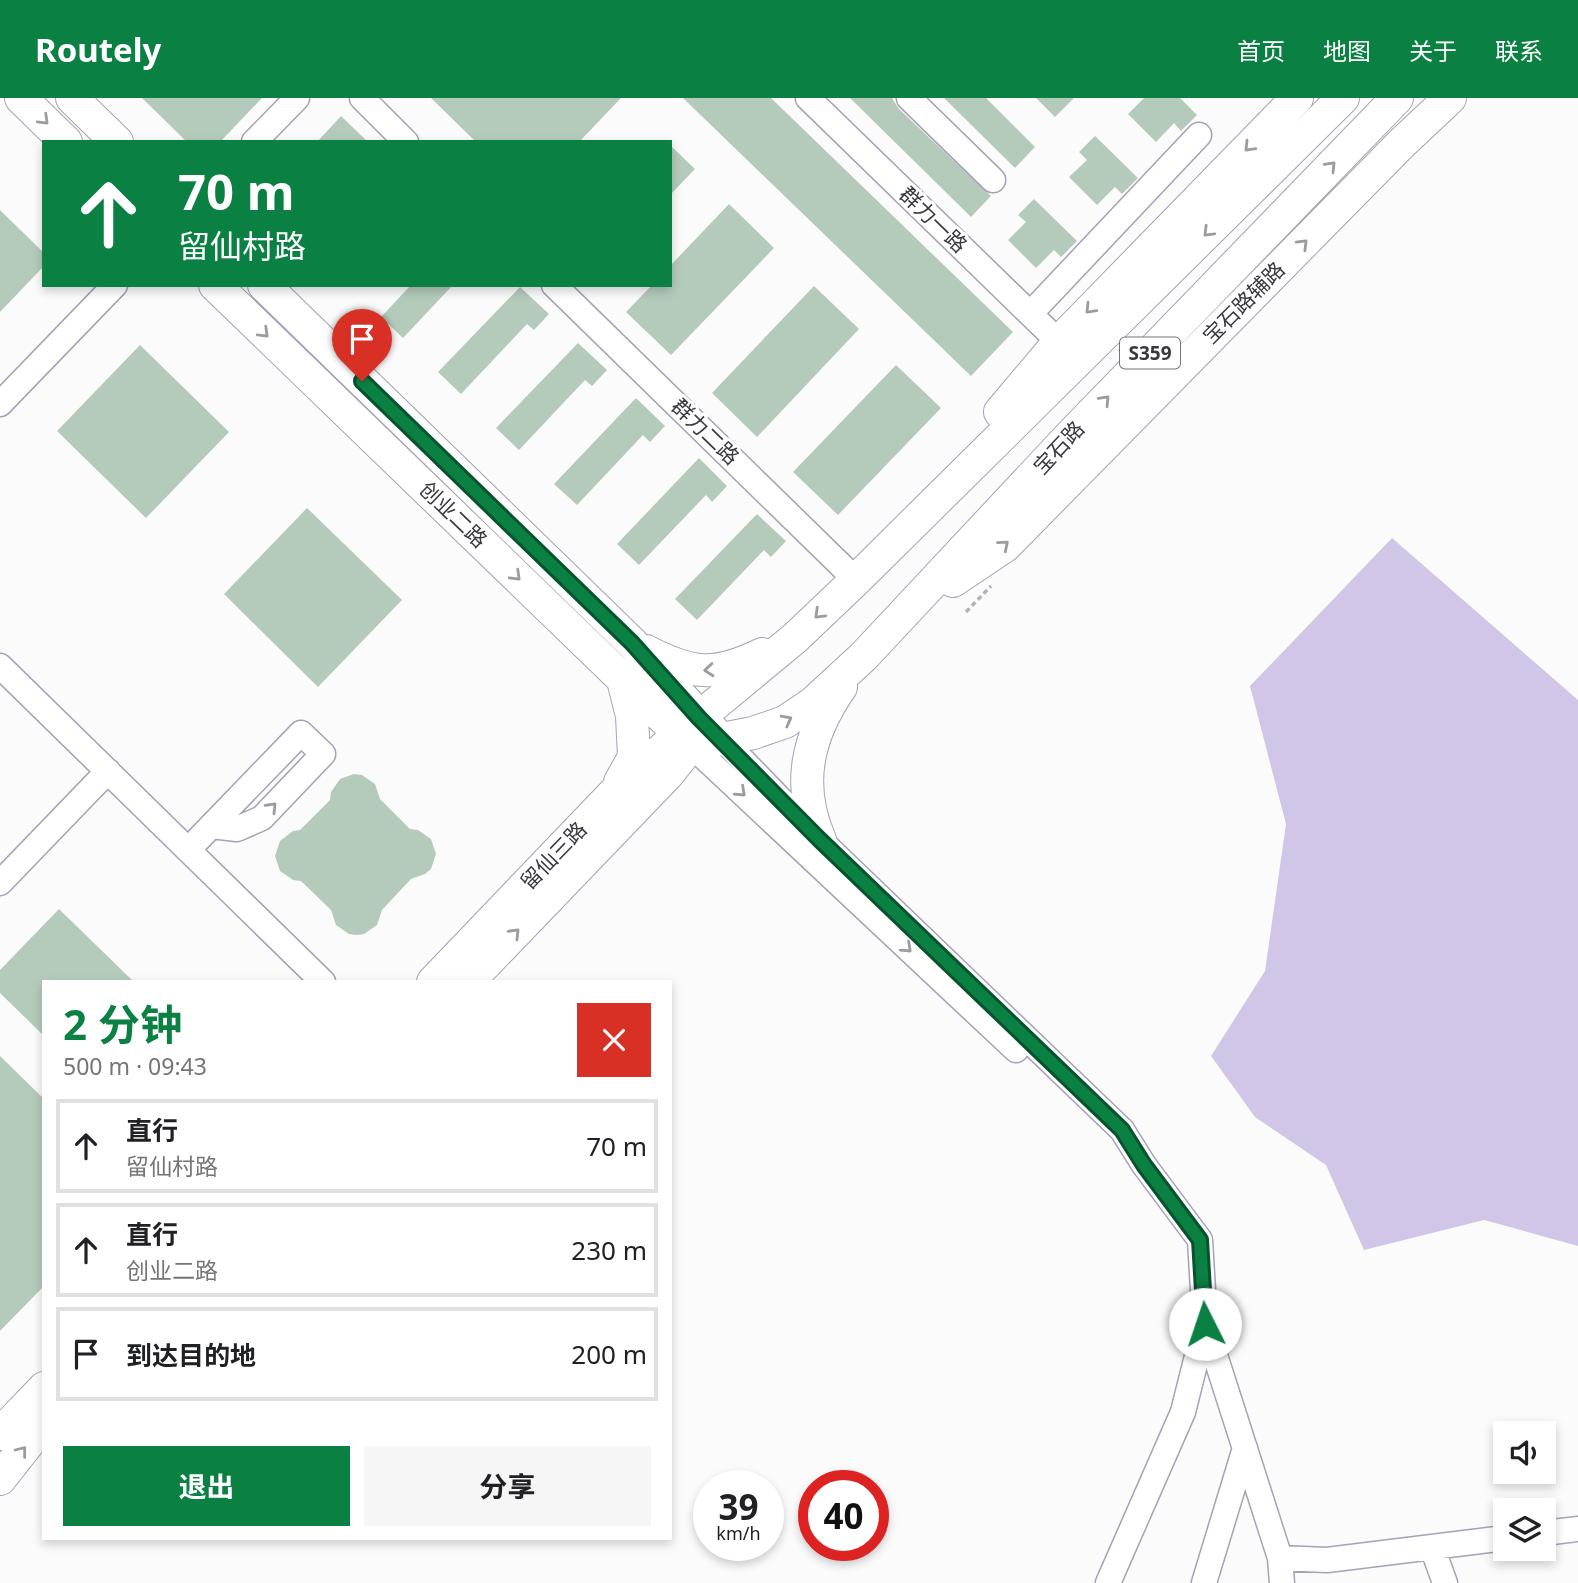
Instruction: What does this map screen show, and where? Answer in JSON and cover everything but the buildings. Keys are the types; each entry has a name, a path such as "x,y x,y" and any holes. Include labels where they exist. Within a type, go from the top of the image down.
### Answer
{"main road":[{"path":"21,98 64,140"},
{"path":"72,98 115,140"},
{"path":"865,570 1059,342 1297,98"},
{"name":"S359","path":"795,638 1343,98"},
{"name":"宝石路","path":"690,732 723,740 753,733 785,722 813,703 908,611 1067,439 1396,98"},
{"name":"宝石路辅路","path":"908,611 1005,546 1402,143 1450,98"},
{"name":"创业二路","path":"217,287 623,680 690,732"},
{"name":"创业二路","path":"266,287 632,643 690,732"},
{"path":"690,732 795,638"},
{"name":"创业二路","path":"632,643 670,663 702,671 747,662 795,638"},
{"path":"820,840 807,804 806,769 827,712 864,656"},
{"path":"614,793 634,757 632,716 623,680"},
{"name":"留仙三路","path":"435,980 614,793 690,732"},
{"name":"留仙三路","path":"470,980 668,774 690,732"},
{"path":"0,1434 42,1390"},
{"path":"0,1479 42,1426"}],"street":[{"path":"256,140 297,98"},
{"path":"362,98 405,140"},
{"name":"群力一路","path":"808,98 1059,342"},
{"path":"909,98 993,180"},
{"path":"1030,314 1199,135"},
{"path":"0,404 113,287"},
{"name":"群力二路","path":"556,287 865,570"},
{"path":"0,666 321,980"},
{"path":"690,732 1111,1138 1144,1165"},
{"path":"723,740 820,840 1122,1130 1144,1165 1200,1240 1205,1324 1280,1558 1282,1583"},
{"path":"0,883 108,771"},
{"path":"188,850 211,826"},
{"path":"1108,1583 1183,1412 1205,1324"},
{"path":"1205,1583 1245,1448"},
{"path":"1556,1532 1578,1529"},
{"path":"1280,1558 1327,1560 1493,1539"},
{"path":"1432,1547 1445,1583"}],"shaded area":[{"path":"1392,538 1578,700 1578,1246 1484,1220 1364,1250 1326,1165 1255,1117 1211,1056 1265,971 1286,824 1250,686"}],"route":[{"path":"362,381 632,643 699,718 820,840 1122,1130 1144,1165 1200,1240 1205,1324"}]}
